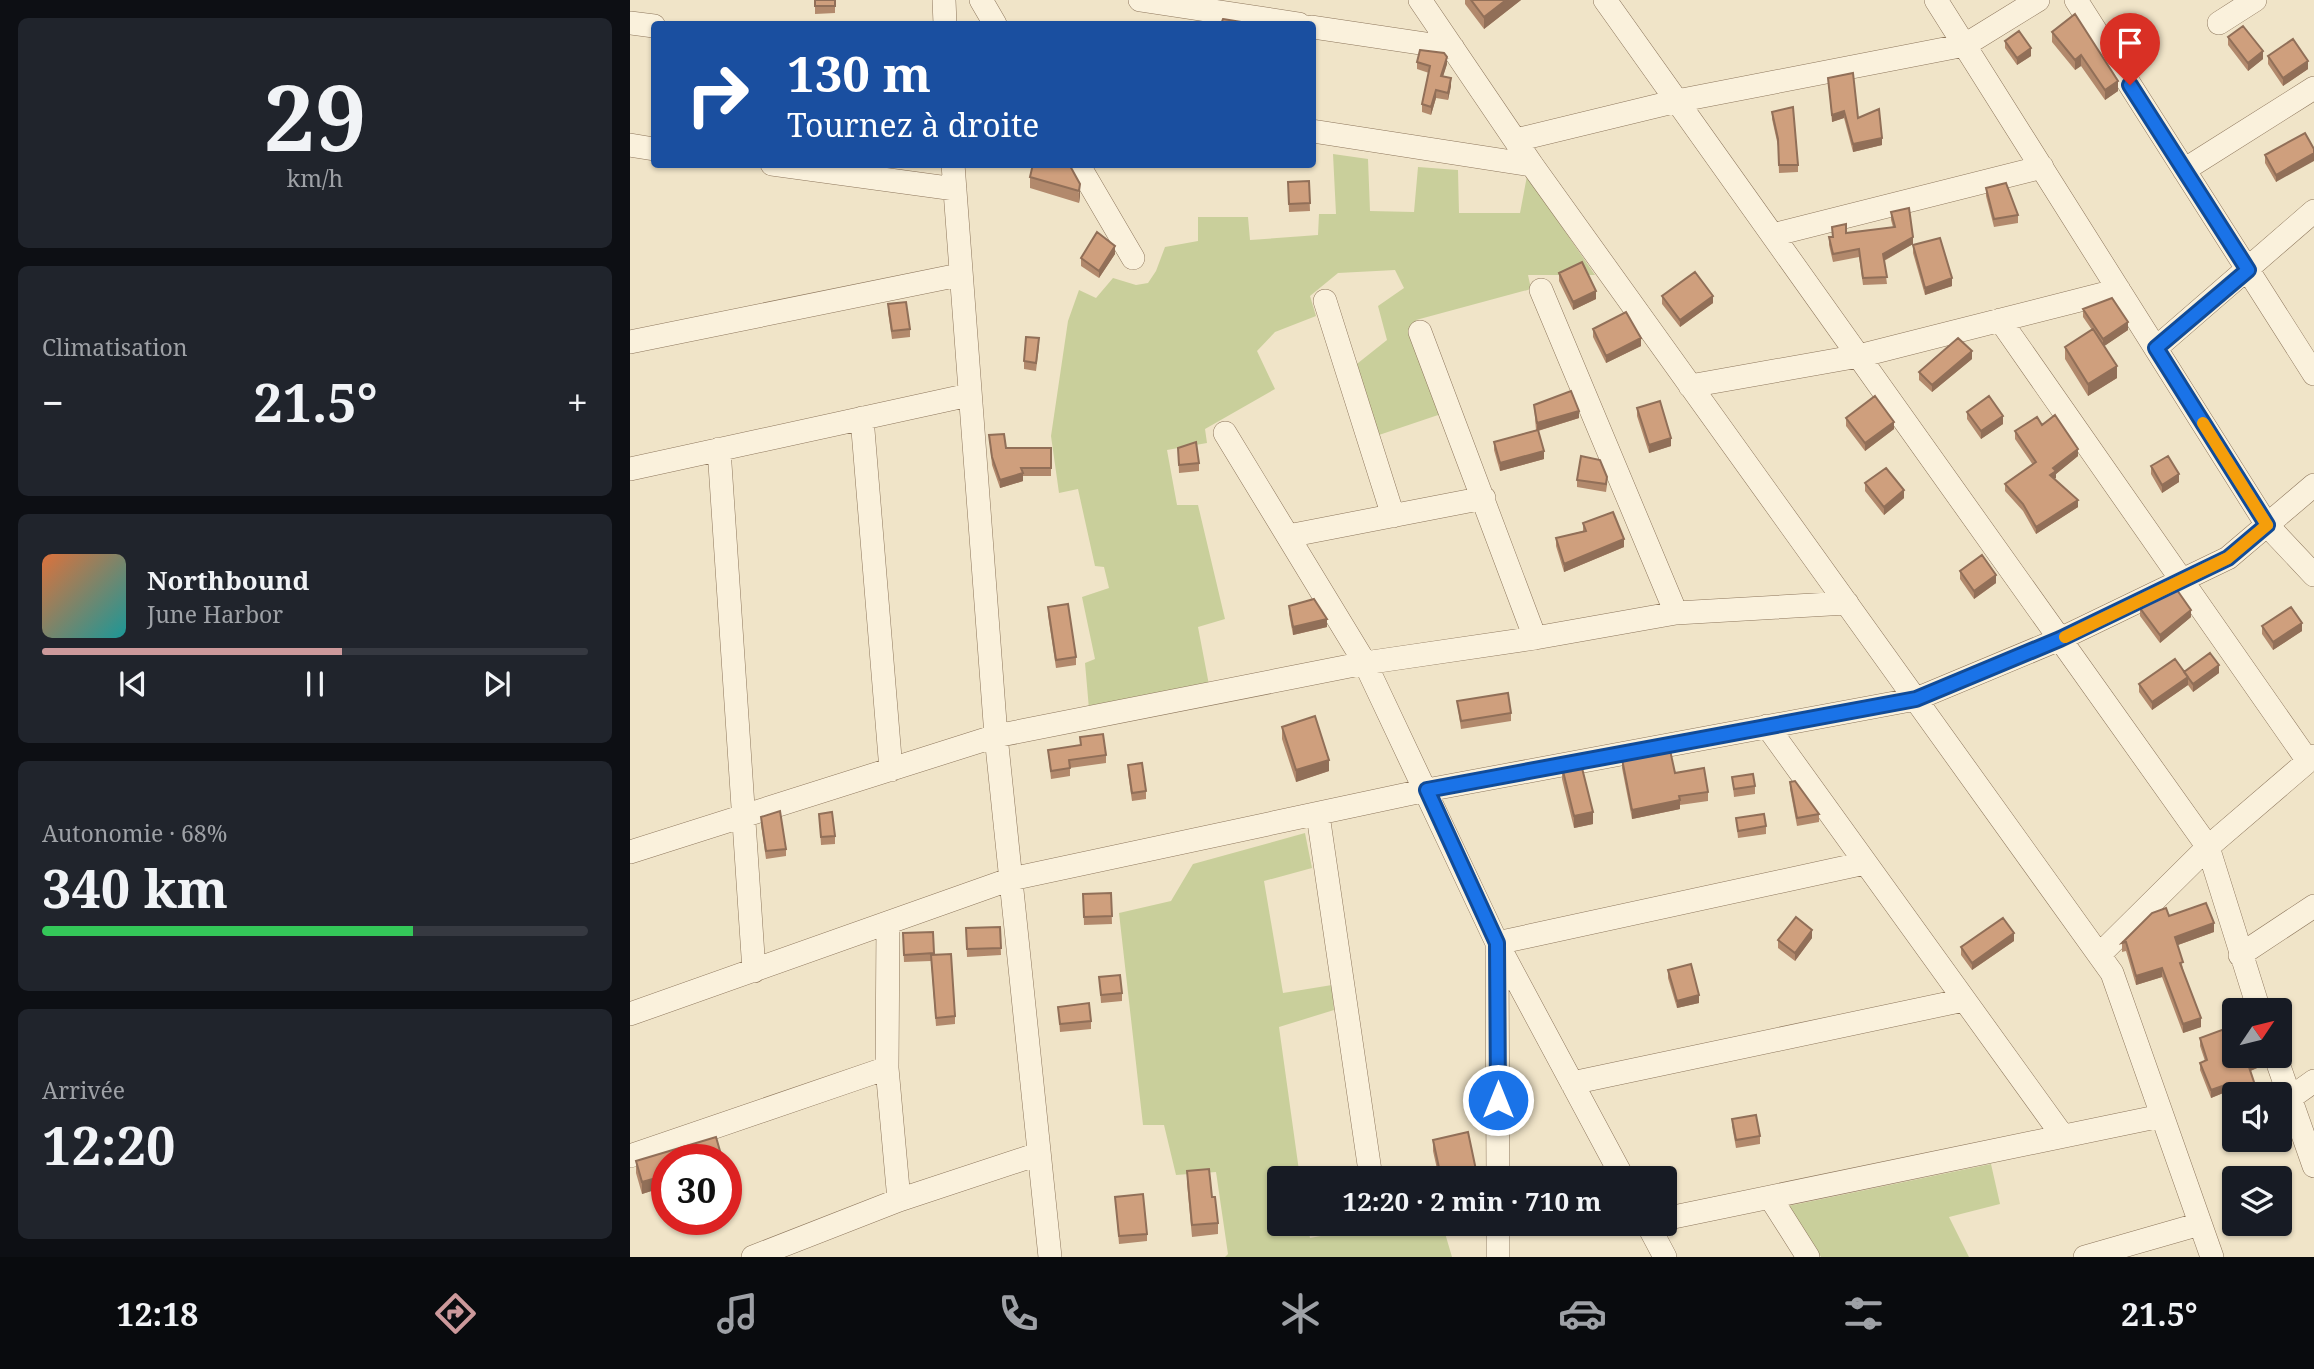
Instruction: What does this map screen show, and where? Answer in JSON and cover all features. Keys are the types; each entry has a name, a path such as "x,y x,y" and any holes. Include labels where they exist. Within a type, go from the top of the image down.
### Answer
{"street":[{"path":"944,0 945,21"},
{"path":"981,0 993,21"},
{"path":"1140,0 1278,21"},
{"path":"1420,0 1532,165 2112,973 2212,1257"},
{"path":"1605,0 2208,847 2255,998"},
{"path":"1936,0 2267,525 2314,575"},
{"path":"1516,140 1677,101 1965,45 2038,0"},
{"path":"2076,0 2314,374"},
{"path":"2219,23 2255,0"},
{"path":"630,23 651,26"},
{"path":"1316,28 1453,48"},
{"path":"2184,170 2314,88"},
{"path":"1316,132 1532,165"},
{"path":"630,145 651,148"},
{"path":"1773,235 2042,167"},
{"path":"801,168 955,189"},
{"path":"953,168 996,736 1050,1257"},
{"path":"1080,168 1133,258"},
{"path":"2156,348 2314,211"},
{"path":"630,342 960,275"},
{"path":"1541,290 1675,612"},
{"path":"1690,386 1859,356 2119,290"},
{"path":"1325,301 1392,516"},
{"path":"2000,320 2311,759 2208,847 2099,955"},
{"path":"1420,332 1535,638"},
{"path":"630,469 970,395"},
{"path":"862,418 891,770"},
{"path":"1226,433 1365,663 1497,943 1617,1166"},
{"path":"719,449 754,971"},
{"path":"630,1014 1011,879 1427,790 1916,699 2060,639 2228,558 2314,485"},
{"path":"1288,536 1484,498"},
{"path":"630,852 996,736 1365,663 1535,638 1675,612 1847,603"},
{"path":"1767,726 2063,1135"},
{"path":"1318,815 1369,1166"},
{"path":"1497,943 1866,863"},
{"path":"2240,956 2314,906"},
{"path":"888,923 887,1068 899,1200"},
{"path":"1497,943 1498,1166"},
{"path":"1572,1083 1965,1000"},
{"path":"630,1156 887,1068"},
{"path":"2292,1097 2314,1082"},
{"path":"2292,1104 2314,1166"},
{"path":"1677,1216 2161,1116"},
{"path":"753,1257 899,1200 1038,1154"},
{"path":"1770,1197 1808,1257"},
{"path":"2085,1257 2200,1224"},
{"path":"1498,1236 1499,1257"},
{"path":"1654,1236 1665,1257"}],"green space":[{"path":"1333,154 1368,159 1370,211 1414,212 1418,167 1458,170 1459,213 1520,213 1527,176 1595,275 1528,275 1531,289 1416,320 1444,413 1376,436 1353,367 1387,340 1378,306 1404,288 1395,270 1338,273 1310,296 1316,316 1275,332 1257,351 1275,389 1205,429 1207,443 1167,450 1177,505 1198,505 1225,619 1198,627 1209,685 1089,709 1085,663 1095,659 1082,597 1109,588 1104,567 1095,566 1078,489 1059,493 1051,436 1068,321 1079,290 1096,298 1113,278 1136,285 1148,283 1156,271 1165,247 1198,241 1198,217 1248,217 1250,240 1318,235 1319,214 1336,214"},
{"path":"1305,833 1312,868 1264,881 1283,993 1332,985 1334,1010 1279,1027 1298,1166 1267,1166 1267,1236 1446,1236 1452,1257 1225,1257 1228,1254 1216,1172 1176,1175 1164,1125 1143,1125 1119,913 1171,901 1193,864"},
{"path":"1991,1164 2000,1204 1949,1217 1969,1257 1821,1257 1788,1206"}],"building":[{"path":"815,0 835,0 835,6 815,6"},
{"path":"1471,0 1506,0 1484,17"},
{"path":"2075,14 2118,81 2105,90 2081,55 2075,60 2052,32"},
{"path":"2243,26 2263,51 2248,63 2228,37"},
{"path":"2019,31 2031,48 2017,58 2005,41"},
{"path":"2293,39 2308,61 2283,78 2268,56"},
{"path":"1420,50 1444,53 1447,57 1441,76 1451,78 1448,93 1436,90 1431,107 1422,104 1430,66 1417,62"},
{"path":"1853,73 1858,118 1879,109 1882,138 1853,144 1844,111 1832,115 1828,78"},
{"path":"1793,107 1798,165 1779,165 1778,139 1772,112"},
{"path":"2305,133 2314,153 2276,175 2265,155"},
{"path":"1032,168 1071,168 1080,184 1079,191 1030,177"},
{"path":"1309,181 1310,203 1289,204 1288,182"},
{"path":"2006,183 2018,215 1994,219 1986,188"},
{"path":"1909,208 1913,237 1883,254 1887,277 1863,278 1859,249 1833,254 1829,237 1833,237 1832,227 1846,224 1846,233 1895,227 1891,212"},
{"path":"1097,232 1115,246 1099,271 1081,258"},
{"path":"1940,238 1952,278 1925,288 1913,245"},
{"path":"1582,262 1596,291 1573,302 1559,273"},
{"path":"1695,272 1713,296 1680,320 1662,296"},
{"path":"2112,298 2128,322 2103,339 2083,309"},
{"path":"906,302 910,329 892,331 888,304"},
{"path":"1626,312 1641,338 1606,356 1593,329"},
{"path":"2093,329 2117,366 2088,384 2065,347"},
{"path":"1026,337 1039,338 1036,363 1024,361"},
{"path":"1958,338 1972,351 1932,385 1919,372"},
{"path":"1571,391 1579,411 1537,423 1534,405"},
{"path":"1875,396 1894,422 1865,443 1846,418"},
{"path":"1989,396 2003,416 1981,431 1967,412"},
{"path":"1660,401 1671,438 1649,445 1637,408"},
{"path":"2055,415 2078,449 2053,468 2056,471 2050,475 2078,500 2036,527 2023,504 2005,484 2036,462 2015,431 2037,417 2042,425"},
{"path":"1538,430 1544,451 1500,463 1494,442"},
{"path":"1004,434 1006,448 1051,448 1051,468 1021,468 1023,473 1000,480 992,457 989,435"},
{"path":"1196,442 1199,463 1179,465 1178,448"},
{"path":"1581,456 1600,460 1607,477 1606,484 1577,480"},
{"path":"2168,456 2179,474 2162,485 2151,466"},
{"path":"1886,468 1904,490 1884,507 1865,483"},
{"path":"1613,512 1624,539 1564,564 1556,538 1586,531 1583,523"},
{"path":"1982,555 1996,575 1974,591 1960,571"},
{"path":"2177,590 2191,610 2160,635 2140,608"},
{"path":"1314,599 1327,619 1293,627 1289,606"},
{"path":"1068,604 1076,657 1056,660 1048,607"},
{"path":"2291,607 2302,623 2273,642 2262,626"},
{"path":"2210,653 2219,665 2193,684 2184,672"},
{"path":"2175,659 2188,677 2152,702 2139,684"},
{"path":"1508,693 1511,713 1461,721 1457,701"},
{"path":"1315,716 1329,760 1296,770 1282,727"},
{"path":"1103,734 1106,755 1069,760 1070,768 1051,771 1048,750 1081,745 1080,737"},
{"path":"1670,750 1675,773 1704,768 1708,792 1679,796 1680,800 1632,810 1622,759"},
{"path":"1142,763 1146,791 1132,793 1128,765"},
{"path":"1581,764 1593,812 1574,816 1562,767"},
{"path":"1753,774 1755,786 1734,789 1732,777"},
{"path":"1795,781 1819,814 1797,818 1790,782"},
{"path":"780,811 786,849 766,851 761,817"},
{"path":"832,812 835,836 821,837 819,814"},
{"path":"1764,814 1766,826 1738,831 1736,818"},
{"path":"1111,893 1112,916 1084,917 1083,894"},
{"path":"2206,903 2214,923 2175,937 2183,962 2180,963 2201,1018 2183,1024 2162,968 2136,976 2126,942 2122,943 2152,913 2166,908 2169,916"},
{"path":"1796,917 1812,930 1795,953 1778,940"},
{"path":"2003,918 2014,933 1972,963 1961,947"},
{"path":"1000,927 1001,948 967,949 966,928"},
{"path":"933,932 934,953 904,955 903,933"},
{"path":"951,954 955,1016 936,1018 931,955"},
{"path":"1691,964 1699,995 1677,1001 1668,970"},
{"path":"1120,975 1122,993 1101,995 1099,977"},
{"path":"1089,1003 1091,1021 1060,1024 1058,1007"},
{"path":"2222,1030 2222,1068 2249,1068 2254,1082 2222,1082 2222,1086 2211,1090 2200,1063 2207,1060 2200,1038"},
{"path":"1756,1115 1760,1136 1736,1140 1732,1119"},
{"path":"1468,1132 1475,1166 1439,1166 1433,1140"},
{"path":"716,1137 718,1144 693,1144"},
{"path":"651,1156 651,1179 642,1182 636,1161"},
{"path":"1209,1169 1218,1223 1192,1225 1187,1171"},
{"path":"1143,1194 1147,1234 1119,1236 1115,1197"}],"slow traffic":[{"path":"2065,637 2228,558 2267,525 2203,423"}],"route":[{"path":"1498,1100 1497,943 1427,790 1916,699 2060,639 2228,558 2267,525 2156,348 2248,270 2130,85"}]}
